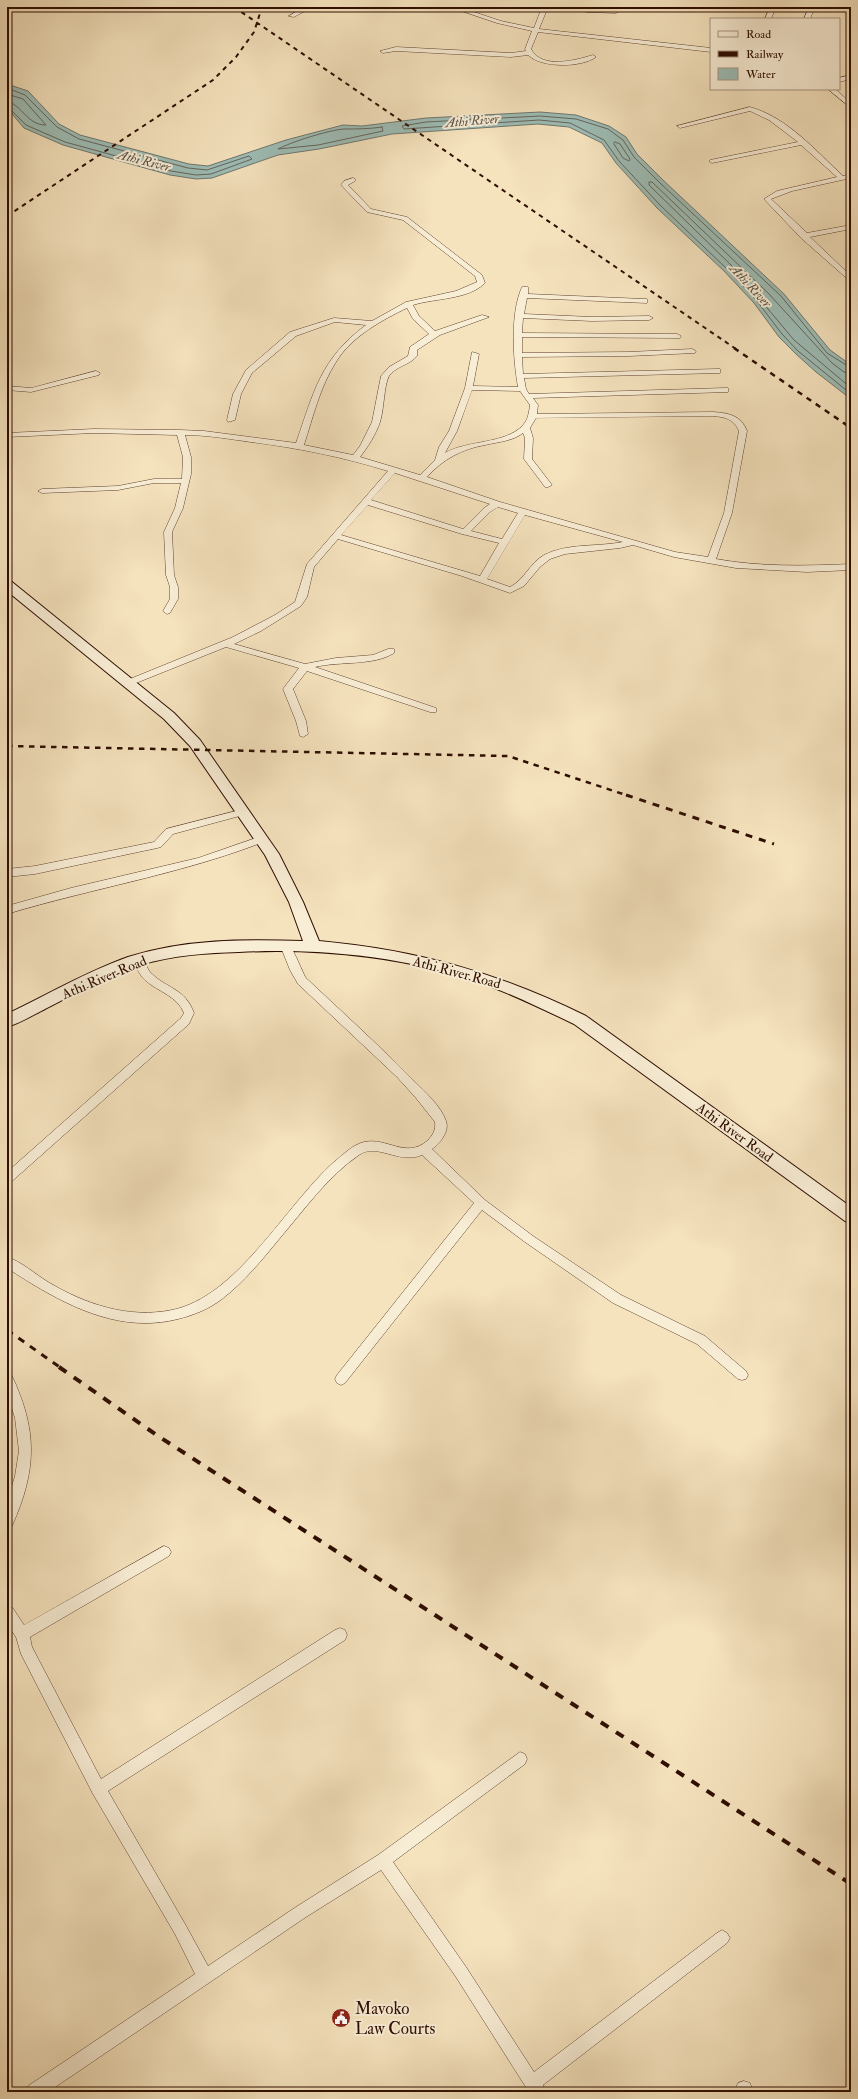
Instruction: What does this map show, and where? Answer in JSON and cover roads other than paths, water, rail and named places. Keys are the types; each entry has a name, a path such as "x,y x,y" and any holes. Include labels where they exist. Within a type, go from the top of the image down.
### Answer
{"main road":[{"path":"7,585 169,716 195,743 262,839 296,902 313,947"},
{"name":"Athi River Road","path":"7,1021 92,979 138,960 176,951 285,945 392,956 443,966 492,980 551,1005 606,1037 851,1216"}],"street":[{"path":"292,16 309,7"},
{"path":"453,7 503,23 536,30 567,35 710,50"},
{"path":"528,53 528,49 545,7"},
{"path":"586,10 616,11 622,7"},
{"path":"768,18 773,7"},
{"path":"807,18 812,7"},
{"path":"383,51 403,50 511,55 528,53 537,59 566,63 593,57"},
{"path":"840,80 851,77"},
{"path":"832,90 851,106"},
{"path":"680,126 754,110 773,119 842,178"},
{"path":"712,161 801,143"},
{"path":"849,277 768,202 768,197 786,190 851,176"},
{"path":"299,446 321,383 327,375 331,363 348,344 394,311 409,304 469,289 481,283 480,278 405,218 369,211 344,185 344,183 353,180"},
{"path":"804,236 851,227"},
{"path":"422,478 439,461 461,449 475,444 509,438 526,428 533,416 534,405 525,393 520,376 517,355 519,316 524,292 644,301"},
{"path":"409,304 416,316 434,335"},
{"path":"519,316 592,319 649,318"},
{"path":"355,458 364,446 376,422 385,376 392,369 411,358 414,347 434,335 485,317"},
{"path":"231,420 236,394 249,372 293,334 334,320 375,324"},
{"path":"518,335 677,336"},
{"path":"517,355 629,354 692,351"},
{"path":"439,461 443,447 455,427 469,388 476,354"},
{"path":"520,376 717,371"},
{"path":"7,388 31,390 96,373"},
{"path":"469,388 525,393 725,390"},
{"path":"533,416 713,414 726,415 737,420 743,431 727,518 723,535 711,560"},
{"path":"526,428 529,438 528,460 548,485"},
{"path":"7,435 94,431 180,432 204,433 299,446 355,458 394,469 497,504 633,543 736,565 808,568 851,567"},
{"path":"167,611 174,599 174,587 170,575 168,532 179,508 186,481 187,457 180,432"},
{"path":"128,683 177,662 228,645 270,623 301,601 310,566 394,469"},
{"path":"42,491 118,488 154,481 186,481"},
{"path":"365,501 465,532 504,542"},
{"path":"465,532 487,510 497,504"},
{"path":"482,580 523,511"},
{"path":"335,536 482,580 510,590 519,585 541,561 548,557 633,543"},
{"path":"228,645 305,667 433,710"},
{"path":"303,734 301,721 288,689 305,667 341,660 374,658 386,655 391,651"},
{"path":"7,873 56,866 157,845 170,831 244,812"},
{"path":"7,910 136,876 190,865 237,850 262,839"},
{"path":"7,1262 65,1297 101,1311 115,1314 151,1317 174,1315 189,1311 201,1306 217,1296 246,1267 301,1203 346,1158 361,1147 378,1145 400,1154 409,1155 424,1149 438,1136 441,1122 438,1117 419,1094 302,981 295,970 285,945"},
{"path":"7,1179 185,1021 189,1013 184,1001 145,974 138,960"},
{"path":"424,1149 481,1203 617,1299 701,1340 742,1375"},
{"path":"341,1380 481,1203"},
{"path":"7,1378 16,1395 26,1458 7,1522"},
{"path":"22,1634 164,1552"},
{"path":"7,1612 22,1634 26,1649 98,1789 180,1930 205,1977"},
{"path":"98,1789 340,1635"},
{"path":"34,2092 383,1860 520,1759"},
{"path":"383,1860 461,1972 535,2087 722,1938"}],"water":[{"name":"Athi River","path":"7,84 28,91 59,124 80,135 189,164 208,166 286,140 343,125 362,126 426,118 540,112 576,115 609,126 626,137 637,154 663,180 784,294 830,350 851,365 851,399 816,372 779,337 754,303 724,271 657,208 616,163 602,143 569,127 538,124 392,134 319,149 278,155 212,178 196,179 170,175 63,145 24,128 7,108"}],"railway":[{"path":"234,7 257,23"},
{"path":"257,23 262,7"},
{"path":"7,216 213,80 236,57 254,32 257,23"},
{"path":"257,23 736,349"},
{"path":"734,348 851,428"},
{"path":"7,746 508,756 629,796"},
{"path":"626,795 774,844"},
{"path":"7,1330 61,1368"},
{"path":"59,1367 158,1436 851,1884"}],"place":[{"name":"Mavoko Law Courts","path":"341,2018"}]}
